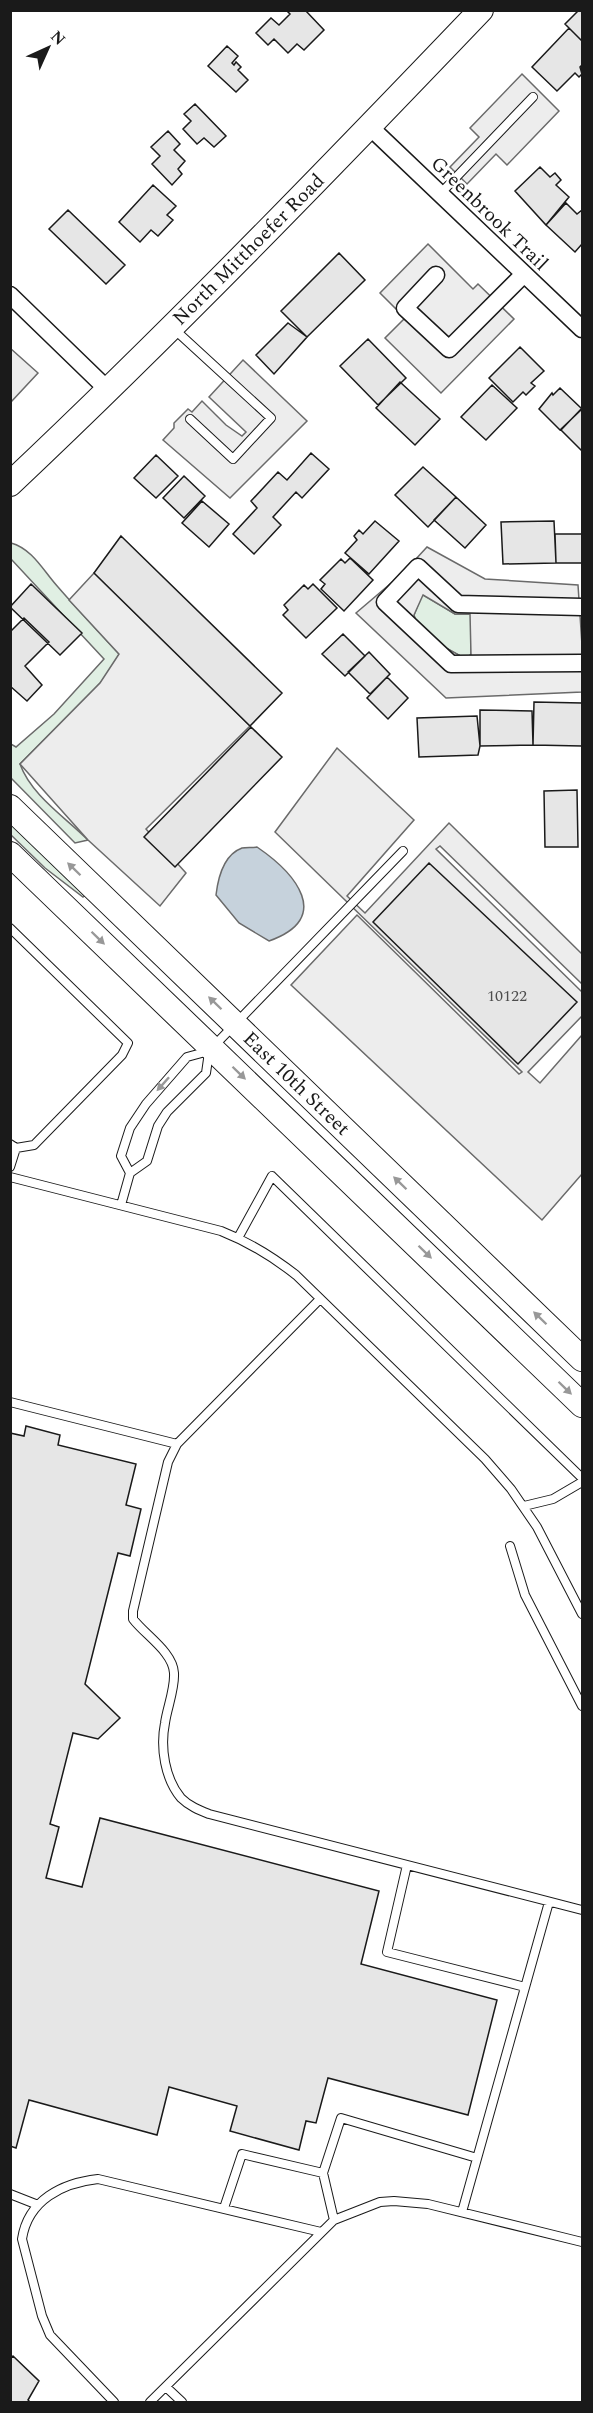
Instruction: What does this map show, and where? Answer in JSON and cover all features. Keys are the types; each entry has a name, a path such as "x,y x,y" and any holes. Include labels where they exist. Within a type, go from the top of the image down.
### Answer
{"main road":[{"name":"North Mitthoefer Road","path":"10,484 108,390 370,127 481,10"},
{"name":"East 10th Street","path":"10,807 582,1359"},
{"name":"East 10th Street","path":"10,854 582,1405"}],"street":[{"name":"Greenbrook Trail","path":"370,127 582,329"},
{"path":"436,275 405,308 449,350 524,274"},
{"path":"10,295 108,390"},
{"path":"582,607 458,604 418,567 385,602 451,664 582,663"}],"lane":[{"path":"440,194 533,97"},
{"path":"172,326 271,418 233,459 190,419"},
{"path":"130,1173 121,1156 137,1115 187,1057 211,1050 403,851"},
{"path":"10,928 128,1043 122,1055 34,1144 13,1146 10,1167"},
{"path":"121,1205 130,1173 147,1161 153,1138 167,1112 206,1073 211,1050"},
{"path":"238,1238 272,1176 582,1480 553,1499 524,1506"},
{"path":"10,1177 238,1238 275,1258 485,1459 524,1506 582,1614"},
{"path":"320,1299 177,1444 168,1462 133,1611 133,1619 167,1656 174,1673 163,1744 166,1770 181,1798 193,1807 209,1814 582,1910"},
{"path":"10,1402 177,1444"},
{"path":"510,1546 525,1596 582,1706"},
{"path":"407,1865 387,1952 525,1987"},
{"path":"462,2212 549,1902"},
{"path":"334,2220 324,2173 341,2118 477,2158"},
{"path":"224,2208 242,2154 324,2173"},
{"path":"114,2403 60,2347 45,2324 22,2239 24,2226 38,2205 64,2186 98,2179 321,2232"},
{"path":"10,2194 38,2205"},
{"path":"150,2403 334,2220 380,2202 428,2204 582,2242"},
{"path":"166,2387 182,2403"}],"green space":[{"path":"11,543 26,550 32,556 119,654 114,669 20,764 40,796 88,840 75,843 11,778 11,744 16,747 54,714 104,659 11,559"},
{"path":"422,594 455,614 471,614 471,655 464,658 418,633 414,615"},
{"path":"10,823 87,894 83,897 45,868 11,835"}],"shaded area":[{"path":"522,74 559,111 507,165 496,154 467,184 450,167 479,137 470,128"},
{"path":"428,244 473,289 478,284 514,319 441,393 385,338 405,318 380,293"},
{"path":"10,348 38,373 11,402 10,402"},
{"path":"243,360 307,421 230,498 163,440 174,428 174,423 188,409 192,412 202,401 226,425 242,436 246,432 209,397"},
{"path":"427,547 485,579 578,585 582,692 446,698 356,613 403,573","holes":["423,595 455,614 470,614 471,655 464,658 419,633 414,615"]},
{"path":"94,573 250,726 146,829 186,873 160,906 88,840 20,764 100,683 119,654 69,600"},
{"path":"337,748 414,820 347,896 365,913 449,823 582,954 582,984 440,846 436,849 582,992 582,1016 528,1072 540,1083 582,1035 582,1174 542,1220 291,985 357,915 519,1074 522,1072 275,832"},
{"path":"257,847 284,869 295,882 302,895 304,908 300,920 289,931 269,941 239,923 216,895 220,875 230,856 242,848"}],"building":[{"path":"286,10 305,10 324,30 304,50 297,44 288,53 274,39 268,45 256,33 271,18 279,25 290,14"},
{"path":"579,10 582,10 582,41 565,24"},
{"path":"569,28 582,41 582,65 580,67 582,74 579,77 575,73 557,91 532,67"},
{"path":"227,46 238,56 232,63 234,65 236,62 241,67 238,70 248,80 236,92 208,66"},
{"path":"195,104 226,136 214,147 204,138 197,144 183,129 191,121 184,114"},
{"path":"168,131 180,144 174,150 185,161 178,169 182,174 172,185 152,164 160,156 151,147"},
{"path":"540,167 550,177 555,173 561,180 556,185 569,197 546,225 515,191"},
{"path":"153,185 176,206 167,215 173,220 158,236 151,230 140,242 119,222"},
{"path":"566,203 577,214 582,210 582,244 575,252 546,225"},
{"path":"68,210 125,265 106,284 49,229"},
{"path":"339,253 365,280 307,337 281,311"},
{"path":"288,323 307,337 274,374 256,355"},
{"path":"368,339 406,378 378,405 340,366"},
{"path":"520,347 544,371 531,383 535,386 526,395 523,392 513,402 489,378"},
{"path":"400,382 440,419 415,445 376,408"},
{"path":"492,385 517,408 486,440 461,417"},
{"path":"560,388 582,409 560,430 539,409 552,393 553,395"},
{"path":"582,408 582,451 561,430"},
{"path":"311,453 329,469 302,498 296,492 273,517 281,525 254,554 233,534 257,508 251,501 278,472 287,480"},
{"path":"156,455 178,476 156,498 134,478"},
{"path":"423,467 456,497 428,527 395,495"},
{"path":"184,476 205,496 184,518 163,498"},
{"path":"456,497 486,525 465,548 434,520"},
{"path":"202,501 229,524 209,547 182,523"},
{"path":"375,521 399,541 369,574 345,553 357,540 354,536 359,530 363,534"},
{"path":"554,521 556,563 503,564 501,522"},
{"path":"555,534 582,534 582,563 556,563"},
{"path":"121,536 282,693 250,726 94,573"},
{"path":"350,558 373,580 344,611 321,589 325,584 320,580 341,559 345,563"},
{"path":"31,584 82,633 60,655 10,607"},
{"path":"313,584 337,608 306,638 283,615 288,610 284,605 304,585 308,589"},
{"path":"24,618 49,642 25,666 42,685 27,701 10,686 10,632"},
{"path":"343,634 365,656 345,676 322,654"},
{"path":"369,652 390,674 370,694 348,672"},
{"path":"387,677 408,698 388,719 367,698"},
{"path":"534,702 582,703 582,746 533,745"},
{"path":"480,710 532,711 533,745 480,746"},
{"path":"477,716 480,746 478,755 419,757 417,718"},
{"path":"251,727 282,757 175,867 144,837"},
{"path":"577,790 578,847 545,847 544,791"},
{"path":"429,863 577,1002 518,1064 373,922"},
{"path":"26,1426 60,1435 58,1445 136,1464 126,1505 141,1509 130,1556 118,1553 85,1684 120,1718 98,1739 73,1733 50,1824 59,1827 46,1878 82,1887 100,1818 379,1891 361,1964 497,2000 468,2115 328,2078 316,2123 306,2121 299,2150 230,2131 237,2106 169,2087 157,2135 29,2100 16,2148 10,2146 10,1433 24,1436"},
{"path":"13,2356 39,2381 28,2400 30,2402 10,2402 10,2359"}]}
